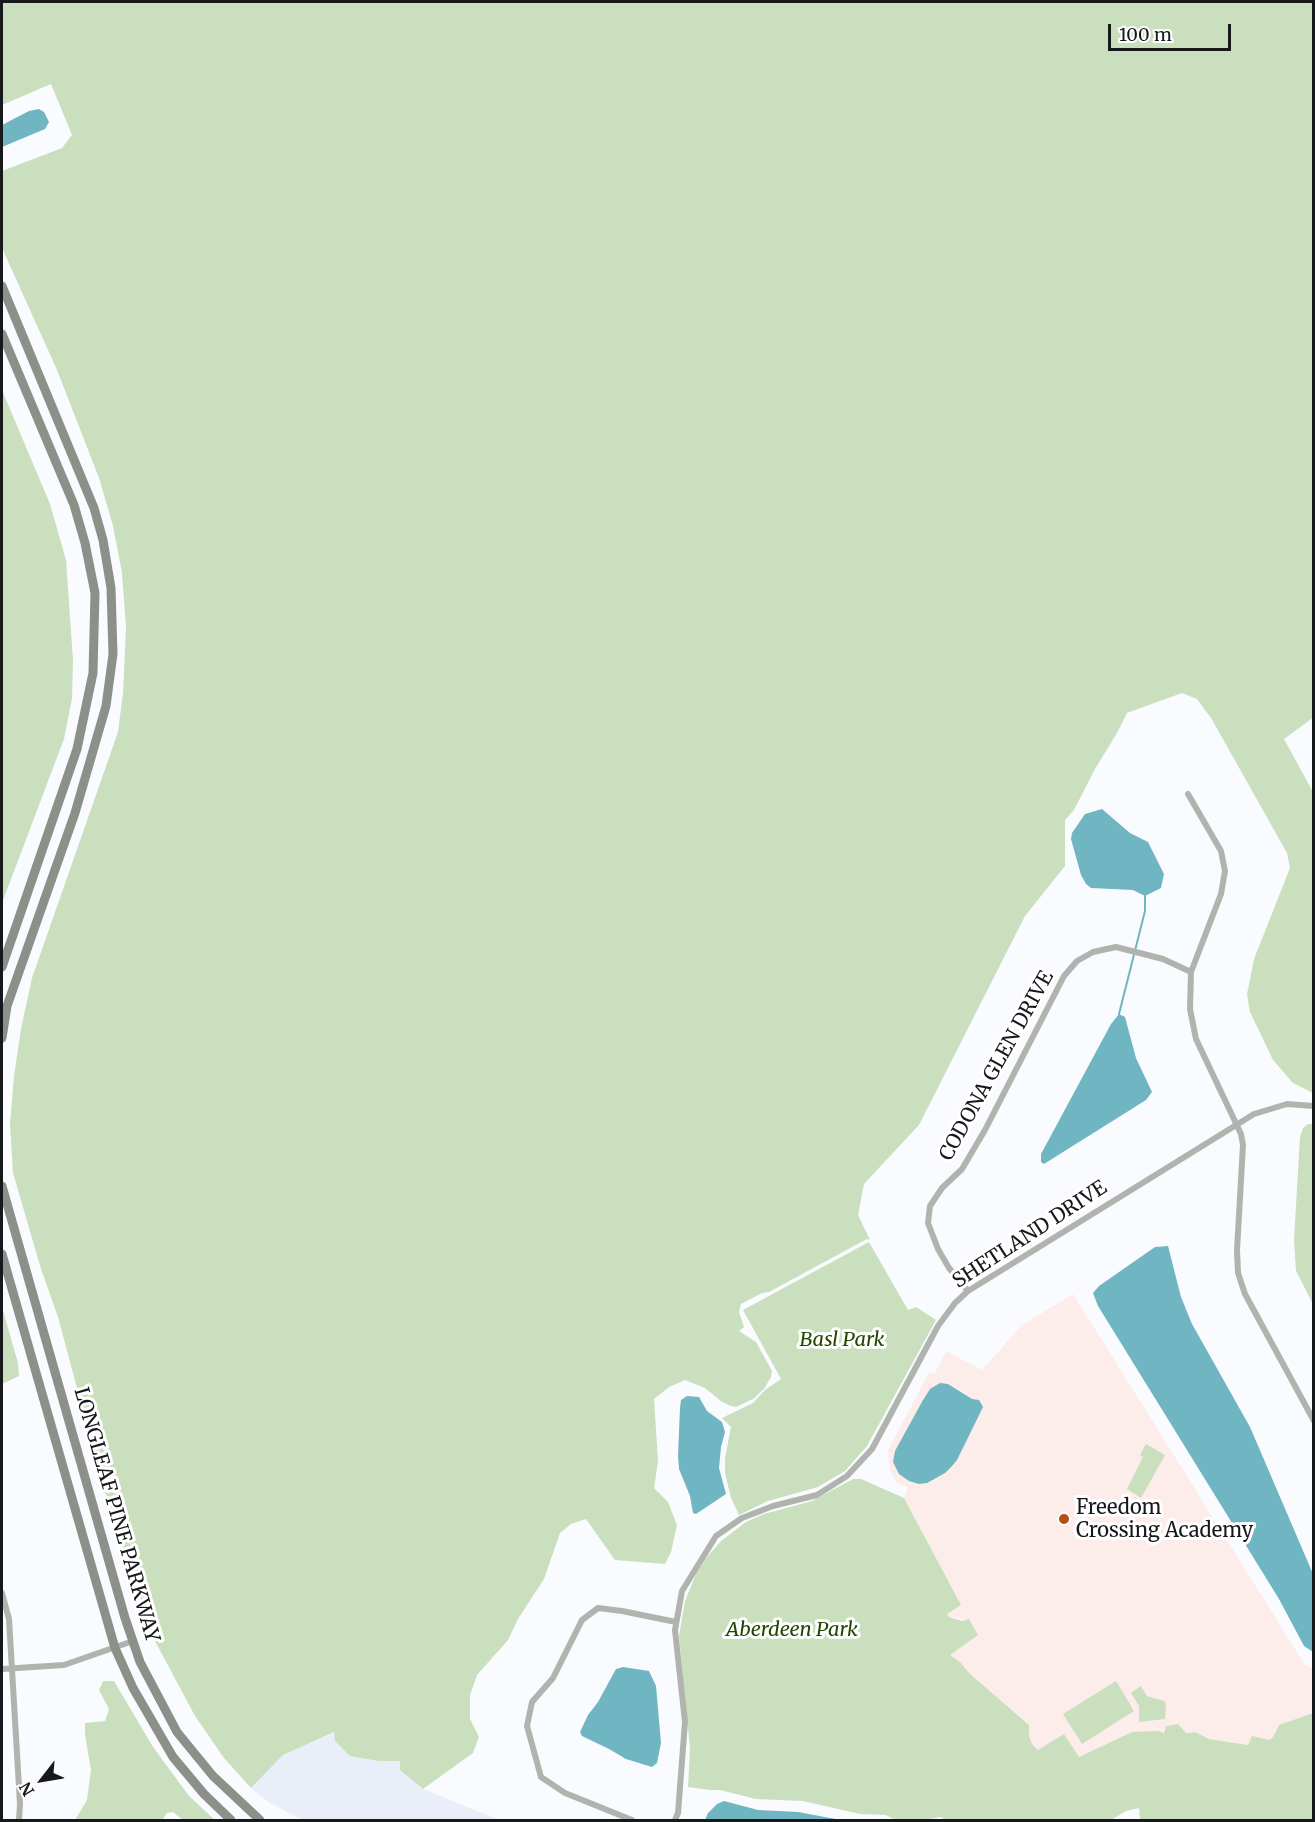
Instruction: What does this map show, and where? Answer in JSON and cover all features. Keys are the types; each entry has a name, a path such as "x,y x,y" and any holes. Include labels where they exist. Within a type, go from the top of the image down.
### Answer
{"main road":[{"path":"2,286 94,508 103,540 111,588 113,654 106,706 75,813 7,1006 2,1038"},
{"path":"2,334 74,505 85,543 94,593 93,673 77,748 2,967"},
{"name":"LONGLEAF PINE PARKWAY","path":"2,1186 140,1662 177,1732 213,1776 260,1821"},
{"name":"LONGLEAF PINE PARKWAY","path":"2,1254 115,1648 133,1688 173,1757 204,1794 231,1821"}],"street":[{"path":"1188,794 1221,851 1225,871 1221,894 1191,972 1190,1009 1196,1039 1237,1124 1243,1145 1237,1250 1238,1273 1249,1303 1314,1421"},
{"name":"CODONA GLEN DRIVE","path":"968,1291 938,1249 928,1223 930,1206 942,1188 962,1169 985,1131 1064,976 1077,962 1093,952 1116,947 1163,959 1191,972"},
{"name":"SHETLAND DRIVE","path":"675,1821 679,1802 685,1722 676,1622 682,1591 716,1536 742,1518 773,1506 817,1495 847,1476 872,1449 938,1326 955,1303 968,1291 1254,1114 1287,1104 1314,1106"},
{"path":"2,1593 9,1618 20,1804 19,1821"},
{"path":"632,1821 565,1793 541,1777 527,1726 532,1702 553,1678 582,1620 598,1608 676,1622"},
{"path":"2,1669 64,1665 133,1641"}],"shaded area":[{"name":"Freedom Crossing Academy","path":"1073,1294 1305,1665 1313,1669 1313,1713 1279,1725 1269,1740 1248,1745 1209,1739 1195,1732 1132,1732 1079,1757 1038,1750 1032,1744 1029,1736 1029,1725 969,1673 961,1663 949,1655 977,1635 967,1620 949,1617 947,1613 961,1605 904,1498 908,1487 898,1484 890,1471 888,1450 929,1373 935,1373 946,1351 982,1370 1022,1325"},
{"path":"335,1732 400,1760 419,1787 499,1820 303,1820 268,1802 251,1788 283,1755"}],"green space":[{"path":"2,2 1313,2 1314,717 1284,739 1313,792 1313,1093 1293,1083 1273,1060 1250,1012 1247,994 1254,959 1290,868 1287,853 1211,718 1197,699 1182,693 1127,713 1074,810 1065,820 1065,866 1025,916 919,1125 864,1184 858,1215 870,1240 867,1239 769,1292 762,1293 741,1304 739,1312 744,1327 739,1331 756,1342 772,1371 764,1389 753,1399 736,1407 731,1406 722,1402 705,1388 685,1380 669,1387 654,1399 658,1461 654,1488 668,1502 677,1525 671,1552 665,1564 615,1560 586,1519 571,1524 560,1533 544,1579 518,1619 508,1640 477,1675 470,1695 470,1719 479,1737 473,1753 423,1789 400,1770 400,1761 379,1761 350,1756 335,1741 334,1732 283,1755 251,1788 224,1758 195,1716 155,1641 133,1579 102,1482 58,1317 41,1269 13,1173 10,1124 21,1029 32,978 118,732 123,693 126,627 122,573 113,526 99,478 57,370 2,248 2,171 62,148 72,135 51,84 2,105"},
{"path":"2,390 50,504 66,560 73,660 72,699 64,739 2,903"},
{"path":"1308,1124 1314,1124 1313,1304 1296,1271 1294,1240 1300,1137 1303,1128"},
{"name":"Basl Park","path":"869,1242 908,1310 916,1307 936,1320 867,1446 845,1471 818,1487 768,1501 739,1515 731,1498 725,1473 725,1458 731,1427 722,1418 753,1403 765,1390 781,1379 743,1310"},
{"path":"2,1307 18,1363 19,1376 2,1384"},
{"path":"1146,1444 1165,1455 1141,1498 1127,1489 1143,1457 1140,1455"},
{"name":"Aberdeen Park","path":"853,1479 861,1479 904,1498 961,1605 947,1614 949,1617 962,1621 969,1619 978,1635 950,1655 1029,1725 1029,1736 1032,1744 1038,1750 1064,1734 1079,1757 1132,1732 1158,1731 1164,1733 1166,1726 1178,1724 1186,1733 1195,1732 1209,1739 1248,1745 1252,1736 1269,1740 1279,1725 1313,1713 1313,1820 1140,1820 1139,1808 1126,1811 1111,1820 945,1820 941,1817 924,1820 895,1820 886,1815 860,1814 803,1801 756,1799 720,1790 688,1787 690,1749 679,1636 685,1601 696,1574 721,1541 746,1522 764,1514 812,1501"},
{"path":"103,1681 114,1681 153,1747 189,1796 215,1820 183,1820 173,1812 167,1813 162,1820 75,1820 87,1800 91,1770 85,1723 105,1721 109,1709 99,1690"},
{"path":"1116,1681 1134,1711 1082,1744 1063,1714"},
{"path":"1141,1686 1147,1696 1164,1701 1166,1704 1165,1719 1139,1722 1139,1706 1131,1693"}],"water":[{"path":"39,109 44,112 49,122 45,129 2,147 2,125 29,111"},
{"path":"1102,809 1130,833 1148,842 1164,874 1161,888 1145,896 1133,890 1091,888 1086,884 1081,875 1071,839 1072,833 1085,814"},
{"path":"1119,1014 1125,1017 1136,1058 1152,1092 1146,1100 1044,1164 1041,1162 1041,1154 1111,1024"},
{"path":"1168,1246 1181,1297 1192,1324 1250,1427 1313,1574 1313,1652 1304,1646 1279,1599 1098,1306 1093,1293 1099,1286 1155,1247"},
{"path":"940,1383 948,1384 972,1399 979,1400 983,1407 957,1460 945,1473 927,1483 919,1484 899,1474 893,1462 895,1451 930,1389"},
{"path":"687,1396 699,1397 707,1411 722,1422 725,1432 719,1468 726,1494 696,1514 693,1513 690,1496 679,1469 678,1456 681,1400"},
{"path":"623,1667 649,1671 656,1686 661,1743 657,1763 652,1767 626,1759 582,1736 580,1732 616,1669"},
{"path":"724,1801 758,1810 798,1812 841,1820 705,1820 717,1804"}],"waterway":[{"path":"1119,1014 1145,911 1145,896"}],"place":[{"name":"Freedom Crossing Academy","path":"1064,1519"}]}
